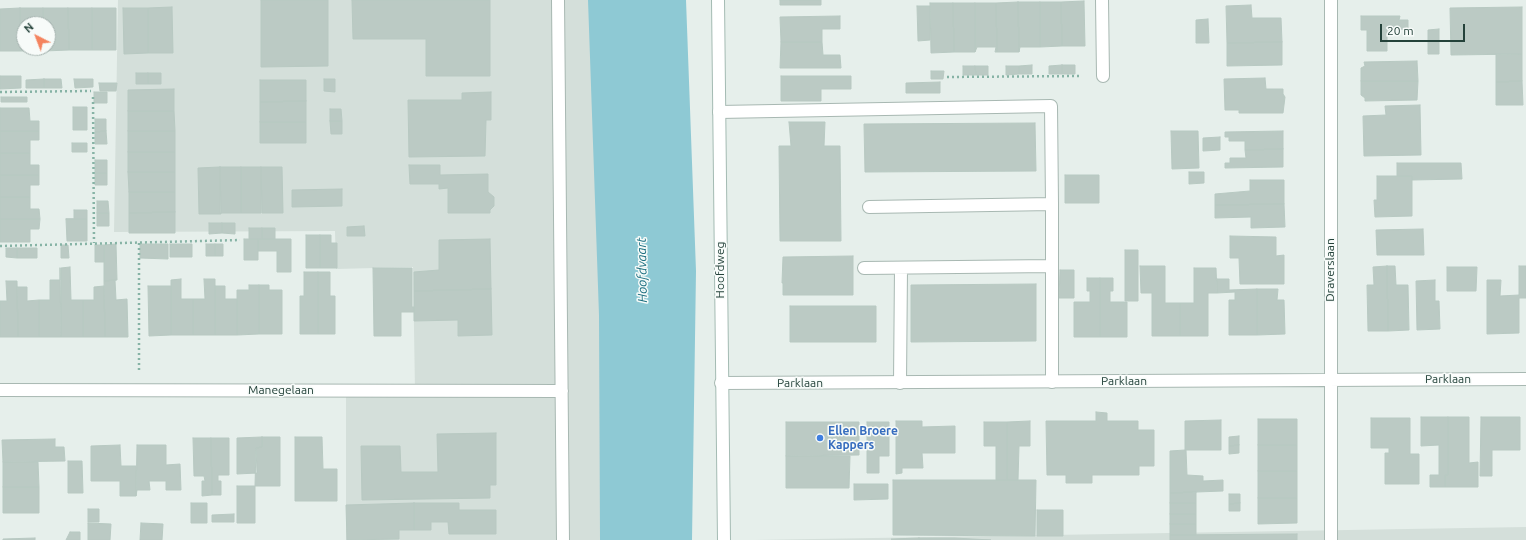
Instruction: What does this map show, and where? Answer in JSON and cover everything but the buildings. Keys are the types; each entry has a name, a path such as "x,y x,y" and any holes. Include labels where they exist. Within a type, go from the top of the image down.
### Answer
{"street":[{"path":"558,0 563,540"},
{"name":"Hoofdweg","path":"718,0 721,383 724,540"},
{"path":"1102,0 1103,76"},
{"name":"Draverslaan","path":"1331,0 1331,540"},
{"path":"719,112 1051,106 1052,382"},
{"path":"869,207 1052,204"},
{"path":"864,268 1052,266"},
{"path":"900,383 901,268"},
{"name":"Parklaan","path":"721,383 1526,379"},
{"name":"Manegelaan","path":"0,390 562,390"}],"path":[{"path":"947,77 1103,76"},
{"path":"0,92 91,91"},
{"path":"92,97 94,243"},
{"path":"0,246 240,240"},
{"path":"139,242 139,390"}],"shaded area":[{"path":"118,0 637,0 652,540 346,540 346,391 415,391 413,267 336,269 335,231 114,232"},
{"path":"1526,527 1526,540 755,540"}],"water":[{"name":"Hoofdvaart","path":"588,0 686,0 696,271 692,540 600,540 599,315"}],"place":[{"name":"Ellen Broere Kappers","path":"820,438"}]}
